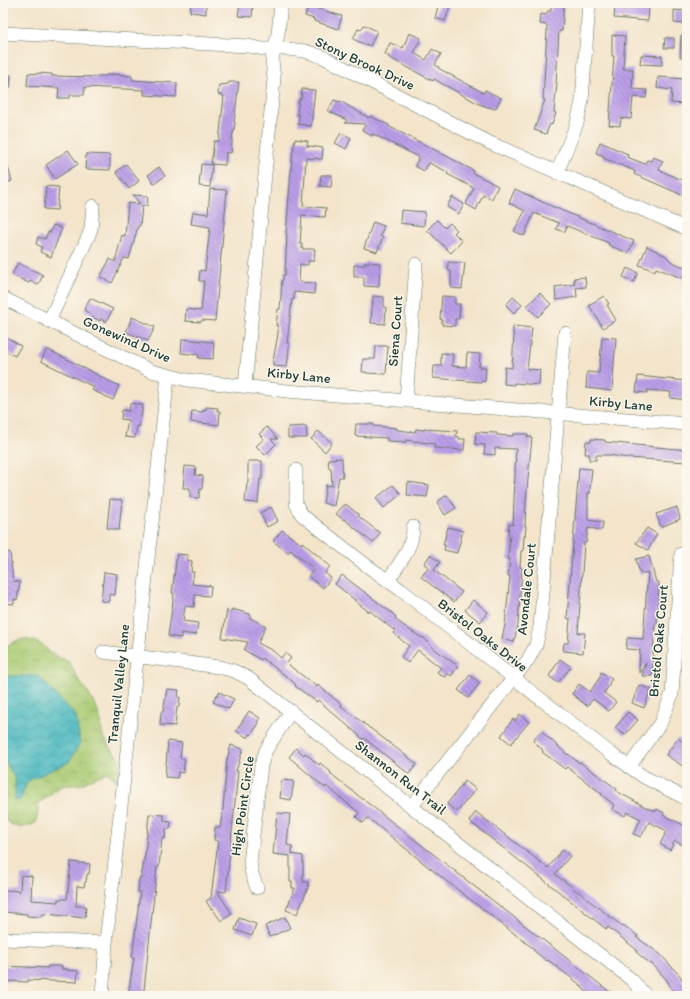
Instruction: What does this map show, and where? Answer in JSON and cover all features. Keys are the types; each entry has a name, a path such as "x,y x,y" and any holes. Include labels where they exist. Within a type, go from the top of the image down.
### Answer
{"street":[{"name":"Kirby Lane","path":"281,3 278,34 272,60 274,79 245,386 287,391 687,424"},
{"path":"558,173 577,123 582,101 589,3"},
{"name":"Stony Brook Drive","path":"3,33 305,51 323,57 490,143 687,229"},
{"path":"49,321 88,237 91,229 93,206"},
{"name":"Siena Court","path":"406,400 416,264"},
{"name":"Gonewind Drive","path":"3,298 152,371 187,380 245,386"},
{"name":"Avondale Court","path":"412,806 513,679 533,651 540,627 565,334"},
{"name":"Tranquil Valley Lane","path":"102,996 106,943 168,376"},
{"name":"Bristol Oaks Drive","path":"296,470 296,504 302,515 629,767 644,777 687,799"},
{"path":"388,580 407,553 412,539 413,527"},
{"name":"Bristol Oaks Court","path":"629,767 660,722 672,694 681,554"},
{"name":"Shannon Run Trail","path":"103,652 218,667 234,671 248,678 632,980 646,996"},
{"name":"High Point Circle","path":"257,888 250,863 261,765 266,750 291,711"},
{"path":"3,939 106,943"}],"green space":[{"path":"24,639 34,641 44,646 50,653 69,662 97,709 101,721 102,735 120,761 119,782 107,772 82,784 61,786 39,803 36,823 19,827 15,826 3,817 3,648 16,641"}],"water":[{"path":"3,676 38,676 76,716 80,743 69,762 28,781 20,800 15,800 15,779 3,757"}],"building":[{"path":"191,3 206,3 206,14 190,12"},
{"path":"240,3 253,3 252,17 238,16"},
{"path":"439,3 451,3 445,21 435,18"},
{"path":"551,3 564,3 562,31 559,31 557,83 554,112 556,113 552,125 550,124 546,134 534,130 545,100 543,100 547,25 540,24 541,14 546,15 548,11 551,11"},
{"path":"308,6 342,16 338,29 314,21 314,19 305,16"},
{"path":"625,6 649,7 648,21 614,18 615,8 625,9"},
{"path":"674,10 687,11 687,24 674,23"},
{"path":"364,25 377,31 370,46 353,39 358,29 361,30"},
{"path":"409,33 421,38 414,53 426,60 432,49 441,54 435,65 439,67 438,68 484,93 485,90 501,98 495,109 479,104 434,79 433,81 385,54 390,43 403,48"},
{"path":"612,35 625,36 623,69 633,69 632,89 647,90 646,98 633,97 631,119 621,118 620,126 609,125 614,56 612,56"},
{"path":"681,35 687,35 687,57 680,57"},
{"path":"665,38 674,38 674,48 664,48"},
{"path":"641,55 662,56 662,65 640,64"},
{"path":"28,73 52,74 52,76 96,77 111,74 127,75 132,76 132,80 177,83 176,97 144,95 144,90 85,87 84,95 70,95 70,98 58,98 59,88 27,86"},
{"path":"3,74 11,75 10,88 3,88"},
{"path":"658,77 687,79 686,104 671,103 672,90 657,88"},
{"path":"229,82 239,82 231,153 226,152 225,165 211,164 214,141 219,141 224,96 218,94 219,85 228,84"},
{"path":"302,89 315,90 311,126 298,124 299,115 297,114"},
{"path":"334,100 340,101 369,118 370,116 389,125 388,126 474,171 473,173 498,186 492,199 483,195 476,210 466,204 474,188 447,174 448,172 429,163 424,171 415,166 419,157 362,130 366,124 345,123 347,120 328,111"},
{"path":"341,133 351,138 346,149 335,143"},
{"path":"295,139 308,141 307,146 309,147 323,148 322,159 306,158 303,206 326,208 325,217 302,215 300,244 302,244 302,249 315,249 314,261 308,261 308,265 300,264 299,282 315,283 314,294 294,292 287,343 289,343 289,349 287,367 273,366 273,361 278,334 278,326 276,326 278,309 280,309 282,280 283,275 285,275 286,234"},
{"path":"600,142 628,154 627,157 645,164 647,160 651,161 653,157 663,161 659,170 687,182 682,195 634,174 635,171 603,158 604,156 596,153"},
{"path":"68,150 78,164 55,179 46,165"},
{"path":"86,154 110,155 110,170 85,169"},
{"path":"3,157 5,157 12,181 3,184"},
{"path":"126,164 139,181 129,189 116,172"},
{"path":"201,164 212,165 210,187 199,186"},
{"path":"159,167 165,176 154,184 148,175"},
{"path":"321,175 332,175 331,187 320,186"},
{"path":"46,186 59,187 57,210 44,209"},
{"path":"210,189 227,190 215,321 185,321 186,309 201,311 204,281 199,281 200,270 205,271 210,227 191,224 193,212 208,214"},
{"path":"515,189 634,241 628,253 608,245 609,243 567,226 565,232 556,229 559,223 534,213 524,236 514,231 525,211 509,203"},
{"path":"133,195 148,196 147,206 142,206 140,226 138,226 129,259 124,258 112,283 100,277 110,259 115,262 122,235 125,236 128,203 140,204"},
{"path":"452,197 464,204 459,214 447,207"},
{"path":"401,210 425,212 424,226 400,223"},
{"path":"437,220 445,228 450,223 457,230 454,233 462,241 451,253 427,230"},
{"path":"373,222 384,226 380,236 383,237 377,252 364,248"},
{"path":"53,225 62,228 51,257 40,252 42,247 36,244 38,237 45,239 48,232 50,233"},
{"path":"647,246 666,256 672,262 687,268 687,280 656,268 655,271 639,265"},
{"path":"365,262 380,263 379,287 364,286 364,277 354,277 354,265 365,265"},
{"path":"448,262 465,263 462,289 451,288 451,271 448,270"},
{"path":"18,263 43,275 38,285 30,281 29,283 12,275"},
{"path":"627,268 638,273 634,282 623,277"},
{"path":"585,277 586,287 576,288 577,297 556,300 555,287 575,284 574,278"},
{"path":"540,293 551,304 538,317 527,306"},
{"path":"373,296 384,297 384,307 386,307 385,324 371,323"},
{"path":"442,296 455,297 455,304 460,304 459,319 455,319 455,326 442,325 442,319 440,319"},
{"path":"604,296 609,304 607,305 616,320 603,328 589,305"},
{"path":"513,297 522,305 514,313 506,305"},
{"path":"90,298 113,309 106,322 101,319 100,321 84,310"},
{"path":"132,317 155,327 148,341 126,332"},
{"path":"513,326 532,328 527,369 540,370 539,385 514,383 514,385 504,384 505,367 512,368 514,335"},
{"path":"3,335 21,346 15,356 3,350"},
{"path":"602,337 616,338 612,391 586,388 587,372 599,373"},
{"path":"182,339 214,342 213,359 198,358 199,355 181,353"},
{"path":"376,346 388,346 386,374 362,372 363,359 375,359"},
{"path":"47,349 119,386 113,400 92,390 94,387 41,361"},
{"path":"441,353 453,354 452,366 466,367 467,353 480,354 479,367 486,367 485,381 480,382 433,378 434,366 441,366"},
{"path":"638,376 687,381 687,400 670,398 671,392 647,390 647,393 636,392"},
{"path":"130,403 143,405 139,427 137,426 135,438 125,437 128,420 121,419 122,410 129,411"},
{"path":"206,407 218,408 217,411 220,411 219,425 191,422 192,411 203,412 203,409 206,410"},
{"path":"356,424 373,424 373,426 397,428 397,430 415,432 416,429 457,431 456,436 459,437 459,439 465,439 464,450 434,448 435,444 406,440 406,442 387,441 387,438 355,436"},
{"path":"306,426 307,438 288,438 288,427"},
{"path":"267,427 278,439 271,439 276,444 265,455 256,446 264,439 259,434"},
{"path":"318,431 332,443 325,452 311,439"},
{"path":"476,432 497,433 497,435 513,436 513,434 528,434 527,437 532,437 526,500 526,526 523,551 521,551 520,567 522,568 518,624 514,642 502,639 505,625 510,576 508,576 510,559 508,559 510,535 508,535 509,524 513,525 516,449 495,448 495,455 484,454 485,445 475,444"},
{"path":"591,439 605,440 605,442 687,450 687,462 628,458 609,455 596,455 596,460 589,460 589,454 585,454 586,441 591,442"},
{"path":"342,458 343,477 339,477 334,506 323,503 326,485 332,486 331,468 329,468 328,459"},
{"path":"248,461 262,461 262,479 260,479 258,503 245,502 248,483"},
{"path":"185,466 196,467 195,475 203,476 202,489 200,489 199,498 190,497 190,488 183,488"},
{"path":"579,468 592,469 590,493 588,493 588,520 603,522 602,530 588,528 586,543 584,543 578,633 585,633 583,653 563,651 564,643 568,643 570,619 567,618"},
{"path":"408,482 429,485 427,497 407,495"},
{"path":"393,485 401,494 384,508 376,498"},
{"path":"447,495 456,508 445,515 437,502"},
{"path":"110,499 122,500 119,530 107,528"},
{"path":"344,505 347,505 359,515 358,516 380,533 373,543 336,514"},
{"path":"271,507 278,521 267,527 260,513"},
{"path":"677,507 680,519 661,527 656,514"},
{"path":"448,527 463,531 457,553 444,550 445,545 443,545"},
{"path":"647,528 657,534 648,550 636,543"},
{"path":"282,530 301,544 302,542 330,566 325,573 331,578 323,588 308,576 314,569 290,550 288,553 273,541"},
{"path":"10,552 13,581 20,582 17,600 14,599 14,604 3,603 3,553"},
{"path":"177,554 188,555 187,560 192,561 191,572 194,572 192,584 211,586 210,596 195,595 194,607 185,606 183,621 198,623 196,635 181,633 181,638 168,636 174,594 172,593"},
{"path":"430,555 440,562 434,570 462,592 454,602 421,577 429,567 424,564"},
{"path":"649,556 656,582 659,582 657,624 655,624 652,676 642,676 646,663 639,673 640,650 626,649 627,638 643,639 648,572 640,574 636,559"},
{"path":"104,572 117,574 115,595 109,594 109,602 101,601"},
{"path":"342,575 392,613 396,617 395,619 422,638 423,637 436,650 458,666 451,676 448,673 444,677 437,672 441,668 418,650 408,663 401,657 409,646 393,633 395,631 335,584"},
{"path":"473,600 488,612 480,622 465,610"},
{"path":"232,609 250,614 250,618 266,626 258,643 273,651 281,658 285,653 291,658 287,663 290,666 317,687 318,685 342,705 341,706 417,764 409,774 364,738 363,739 318,700 317,702 295,686 296,685 290,679 262,658 261,660 244,650 248,642 222,638 227,610 232,611"},
{"path":"560,659 571,667 558,683 549,676"},
{"path":"601,672 612,679 604,693 616,702 609,711 593,699 587,706 572,694 579,684 590,692 600,677"},
{"path":"470,675 480,683 468,698 458,690"},
{"path":"639,685 651,689 644,708 632,703"},
{"path":"167,689 179,690 179,707 177,707 175,726 160,725 161,712 163,712"},
{"path":"219,692 234,699 229,709 213,702"},
{"path":"249,711 260,718 257,722 259,723 248,738 236,731"},
{"path":"628,712 638,720 625,735 615,728"},
{"path":"520,714 529,722 511,744 501,736 513,719 515,721"},
{"path":"541,731 568,755 617,789 616,791 651,810 656,811 657,809 664,813 663,815 687,827 687,847 675,841 670,850 660,844 667,831 649,822 641,837 633,834 641,819 627,812 625,816 612,809 614,805 602,794 567,767 565,769 542,752 543,750 533,741"},
{"path":"678,738 687,745 687,769 666,755"},
{"path":"168,741 182,743 180,758 185,759 183,773 178,772 177,778 165,777"},
{"path":"231,745 243,749 236,771 238,771 226,892 217,891 232,914 221,921 206,901 211,898 218,841 214,840 215,827 220,828 227,759"},
{"path":"296,748 304,755 305,753 319,765 320,763 360,797 615,996 591,996 578,983 533,950 534,949 368,818 363,823 356,817 359,813 326,786 325,788 289,757"},
{"path":"282,780 294,781 291,800 280,798"},
{"path":"465,781 476,789 457,812 447,804"},
{"path":"476,812 548,868 562,850 570,856 555,874 660,954 681,977 687,991 687,996 675,996 667,980 651,963 650,964 636,952 637,950 608,927 606,929 469,821"},
{"path":"277,813 290,814 287,845 292,846 292,854 303,856 303,882 308,882 308,888 297,914 286,910 295,888 292,888 292,882 290,882 290,856 273,854"},
{"path":"149,814 164,815 164,821 171,822 170,829 166,829 165,839 162,838 159,867 157,867 144,990 142,996 128,996 134,958 132,958 140,892 138,892 139,878 141,878 145,855"},
{"path":"71,862 90,864 89,874 87,874 84,887 77,886 76,906 86,906 85,918 45,914 41,915 41,917 27,916 27,914 3,912 3,890 20,891 21,875 32,876 31,900 58,902 58,899 67,899"},
{"path":"285,917 290,928 270,937 265,926"},
{"path":"239,918 256,924 252,936 235,930"},
{"path":"3,966 48,968 48,966 62,966 62,969 78,971 77,982 28,980 28,982 4,981 5,977 3,977"}]}
